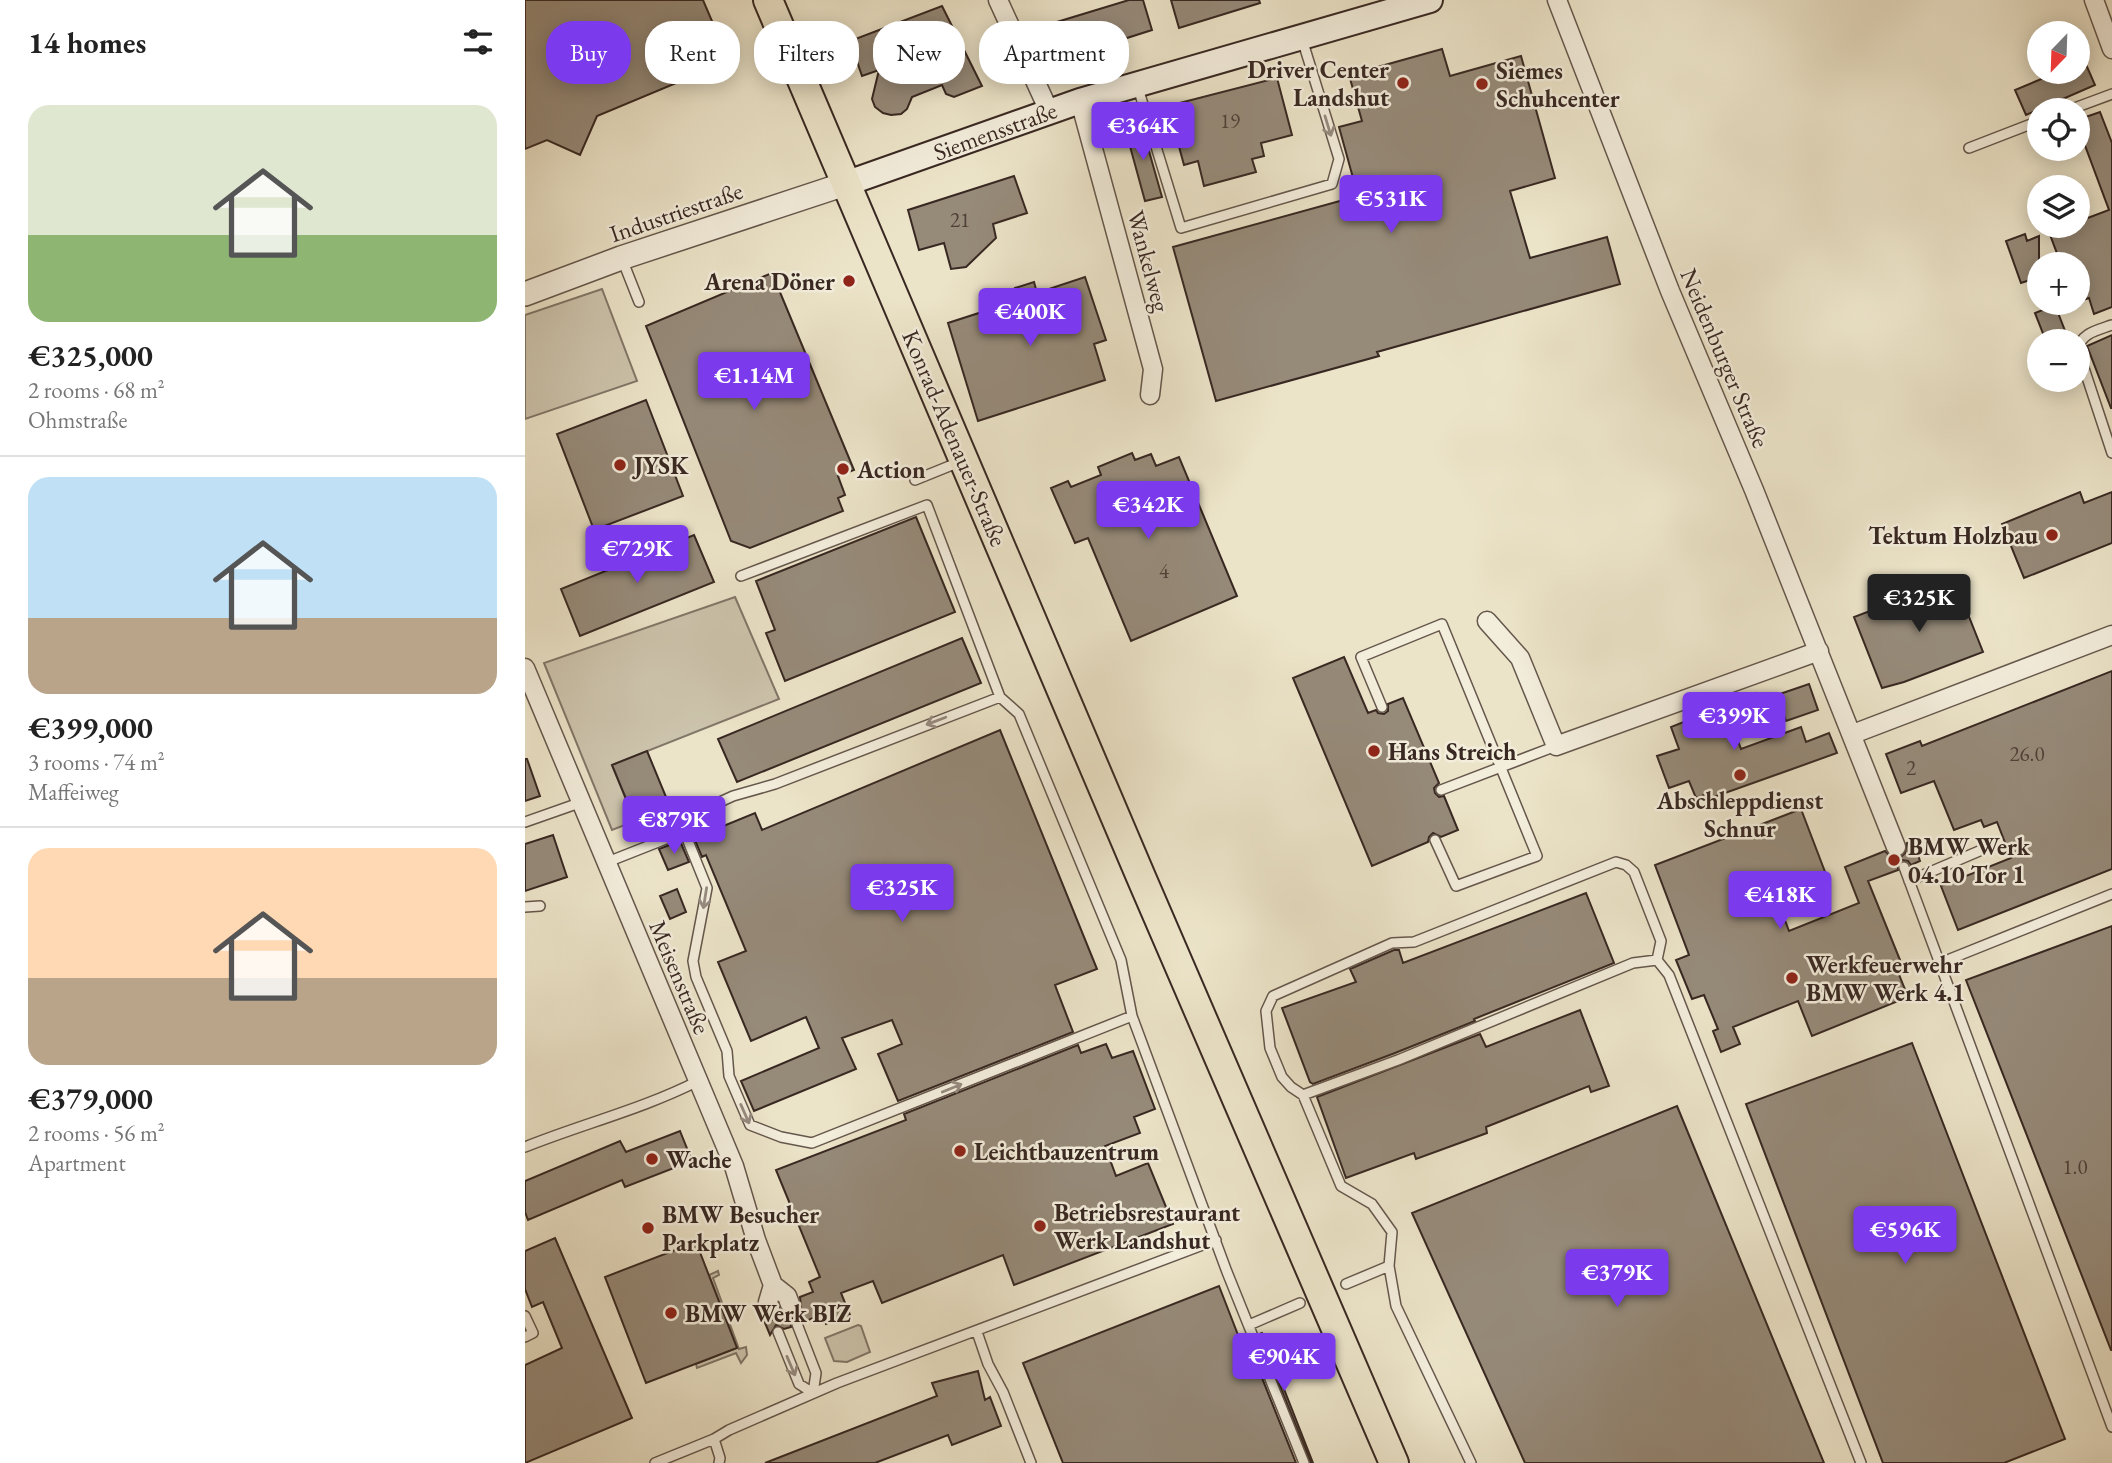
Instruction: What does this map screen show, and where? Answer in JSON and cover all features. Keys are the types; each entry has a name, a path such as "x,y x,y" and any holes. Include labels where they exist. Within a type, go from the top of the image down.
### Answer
{"main road":[{"name":"Konrad-Adenauer-Straße","path":"768,0 1394,1463"},
{"name":"Siemensstraße","path":"845,184 1080,101 1425,1"}],"street":[{"path":"998,0 1049,111"},
{"name":"Neidenburger Straße","path":"1557,0 1670,291 1853,734 1896,847"},
{"path":"2094,0 2112,49"},
{"name":"Wankelweg","path":"1080,101 1153,369 1150,395"},
{"name":"Industriestraße","path":"525,294 621,258 845,184"},
{"path":"1487,621 1520,658 1556,746 1819,651"},
{"path":"1853,734 2112,635"},
{"name":"Meisenstraße","path":"527,679 582,802 605,863 734,1166 756,1240 773,1285 768,1302 770,1309"},
{"path":"773,1285 787,1296 790,1304"}],"lane":[{"path":"1136,84 1181,228 1332,184 1339,159 1301,37"},
{"path":"2090,102 2112,94"},
{"path":"1969,148 2027,126"},
{"path":"621,258 639,302"},
{"path":"2112,325 2084,336 2078,350 2112,453"},
{"path":"915,480 964,460"},
{"path":"741,576 927,505 1000,697 1019,714 1121,960 1132,1016 1304,1463"},
{"path":"1382,707 1361,657 1442,624 1537,856 1456,886 1435,840"},
{"path":"1000,697 775,783 733,796 696,813 687,824 686,835 708,888 693,961 696,978 727,1051 729,1076 750,1125 781,1137 812,1143 1132,1016"},
{"path":"1441,790 1556,746"},
{"path":"525,822 582,802"},
{"path":"605,863 687,831"},
{"path":"1909,881 1991,846"},
{"path":"1471,1463 1396,1306 1389,1266 1392,1232 1372,1204 1341,1186 1303,1095 1282,1077 1269,1048 1266,1011 1273,996 1392,943 1414,942 1616,862 1626,865 1634,872 1661,941 1657,960"},
{"path":"1904,867 2112,1427"},
{"path":"1940,963 2112,894"},
{"path":"525,907 540,906"},
{"path":"1303,1095 1398,1060 1633,963 1657,960"},
{"path":"1657,960 1669,975 1861,1463"},
{"path":"525,1147 570,1128 665,1098 698,1081"},
{"path":"655,1463 813,1393 1216,1240"},
{"path":"1346,1284 1389,1266"},
{"path":"1249,1325 1300,1303"},
{"path":"525,1316 533,1333 525,1337"},
{"path":"797,1324 816,1373 813,1393"},
{"path":"778,1332 799,1384 813,1393"},
{"path":"977,1332 1031,1463"},
{"path":"714,1439 719,1463"}],"shaded area":[{"path":"602,289 637,381 525,419 525,315"},
{"path":"735,597 779,699 612,765 635,821 612,830 544,663"},
{"path":"718,1271 719,1275 713,1278 739,1349 746,1347 747,1355 741,1363 736,1353 697,1368 696,1364 737,1348 709,1275"},
{"path":"861,1326 870,1352 847,1362 834,1361 825,1338"}],"building":[{"path":"525,0 703,0 712,21 645,21 645,84 674,84 597,116 580,155 547,140 525,149"},
{"path":"1129,0 1143,0 1152,30 1129,37 1129,21 1060,21"},
{"path":"1171,0 1259,0 1260,3 1179,28"},
{"path":"942,6 950,21 903,21"},
{"path":"873,32 873,72 862,76 859,67 859,38"},
{"path":"1442,49 1450,76 1521,56 1555,178 1510,191 1530,258 1607,237 1620,284 1377,352 1379,356 1216,401 1173,247 1358,196 1339,127 1362,121 1349,75"},
{"path":"965,52 982,86 954,97 946,94 942,85 912,97 907,109 901,114 883,113 875,107 872,99 876,84 965,84"},
{"path":"2090,74 2095,85 2065,98 2027,98 2026,115 2015,90 2029,84 2090,84"},
{"path":"1277,78 1292,135 1261,143 1264,156 1252,159 1256,172 1204,186 1198,161 1184,165 1168,106"},
{"path":"2100,112 2112,143 2112,307 2094,314 2090,301 2090,252 2056,252 2051,238 2090,238 2090,217 2109,210 2090,159 2090,115"},
{"path":"1141,123 1162,197 1145,201 1125,128"},
{"path":"1014,176 1027,213 993,224 996,238 966,267 951,269 944,243 919,250 908,210"},
{"path":"2025,234 2027,241 2039,238 2039,252 2027,252 2027,281 2021,283 2006,241"},
{"path":"772,273 854,470 838,476 845,495 838,498 843,511 750,548 731,541 646,326"},
{"path":"1085,277 1106,340 1094,344 1105,380 978,421 948,323 1019,300 1015,288 1034,282 1037,293"},
{"path":"2036,315 2059,315 2064,329 2041,329"},
{"path":"2112,335 2112,408 2090,354 2090,345"},
{"path":"646,400 683,496 594,530 557,434"},
{"path":"1132,453 1135,460 1151,454 1156,466 1179,457 1237,596 1131,641 1088,538 1075,543 1051,488 1068,481 1071,487 1101,475 1098,467"},
{"name":"Tektum Holzbau","path":"2080,492 2084,503 2112,492 2112,543 2024,578 2002,524"},
{"path":"916,517 955,612 785,681 766,633 775,630 756,581"},
{"path":"694,535 714,582 580,636 561,589"},
{"path":"1954,579 1983,652 1882,688 1854,617"},
{"path":"962,638 981,683 737,782 718,739"},
{"name":"Hans Streich","path":"1344,657 1368,713 1376,710 1384,714 1388,711 1388,704 1403,698 1439,783 1434,788 1435,793 1439,797 1444,796 1458,830 1441,837 1433,833 1428,842 1372,866 1293,678"},
{"path":"2112,671 2112,869 1958,930 1941,886 2011,858 1997,822 1984,827 1981,820 1954,830 1934,781 1901,793 1886,754 1920,741 1922,746"},
{"path":"1809,684 1818,710 1786,721 1777,695"},
{"path":"1756,693 1763,708 1731,722 1741,749 1801,727 1806,742 1829,733 1837,753 1711,798 1709,793 1696,798 1689,781 1669,788 1657,756 1679,749 1671,727"},
{"path":"1000,730 1097,969 1055,985 1073,1032 898,1101 878,1054 902,1044 892,1020 842,1038 856,1069 754,1111 741,1081 819,1048 806,1017 751,1041 718,962 746,951 706,855 702,857 694,838 755,813 762,830"},
{"path":"647,751 678,826 654,836 651,829 641,835 612,765"},
{"path":"525,759 540,796 525,801"},
{"path":"1801,809 1830,885 1779,904 1789,931 1859,903 1845,867 1885,851 1890,856 1900,858 1905,853 1907,843 1913,841 1920,861 1911,865 1902,860 1898,863 1898,870 1868,881 1900,960 1894,962 1908,997 1812,1036 1798,1001 1733,1027 1740,1044 1721,1052 1713,1031 1718,1029 1704,995 1692,999 1676,960 1689,955 1655,865"},
{"path":"553,835 567,877 525,891 525,844"},
{"path":"680,841 689,862 668,870 659,849"},
{"path":"677,889 686,912 670,919 660,896"},
{"path":"1586,893 1614,963 1395,1053 1313,1084 1310,1082 1282,1008 1356,982 1350,969 1394,950 1399,950 1403,963"},
{"path":"2112,926 2112,1350 2111,1350 1966,980"},
{"path":"1580,1010 1609,1086 1591,1092 1589,1086 1486,1127 1487,1133 1416,1159 1414,1153 1346,1178 1317,1097 1480,1034 1486,1047"},
{"path":"1912,1043 2065,1439 2004,1463 1883,1463 1746,1104"},
{"path":"1106,1044 1112,1058 1133,1051 1155,1109 1134,1117 1140,1133 1105,1146 1116,1176 1148,1163 1173,1224 1014,1285 1003,1255 882,1303 873,1281 841,1293 850,1315 826,1324 822,1314 804,1322 795,1317 791,1320 791,1327 784,1329 776,1325 770,1335 763,1318 774,1320 781,1311 787,1315 795,1314 801,1307 800,1297 813,1292 809,1282 820,1277 776,1170 906,1120 904,1114 1078,1045 1081,1053"},
{"path":"1677,1106 1824,1463 1525,1463 1412,1213"},
{"path":"680,1131 692,1161 625,1187 622,1180 528,1220 525,1212 525,1181 620,1141 626,1152"},
{"path":"555,1238 632,1418 525,1463 525,1365 562,1348 543,1302 532,1307 525,1289 525,1251"},
{"name":"BMW Werk BIZ","path":"696,1242 737,1348 646,1383 605,1277"},
{"path":"1219,1286 1240,1340 1246,1338 1296,1463 1063,1463 1023,1363"},
{"path":"1262,1333 1313,1463 1259,1334"},
{"path":"978,1371 985,1400 990,1397 1001,1426 952,1445 948,1435 875,1463 765,1463 937,1396 932,1383"}],"place":[{"name":"Driver Center Landshut","path":"1403,83"},
{"name":"Siemes Schuhcenter","path":"1482,84"},
{"name":"Arena Döner","path":"849,281"},
{"name":"JYSK","path":"620,465"},
{"name":"Action","path":"843,469"},
{"name":"Tektum Holzbau","path":"2052,535"},
{"name":"Hans Streich","path":"1374,751"},
{"name":"Abschleppdienst Schnur","path":"1740,775"},
{"name":"BMW Werk 04.10 Tor 1","path":"1894,860"},
{"name":"Werkfeuerwehr BMW Werk 4.1","path":"1792,978"},
{"name":"Leichtbauzentrum","path":"960,1151"},
{"name":"Wache","path":"652,1159"},
{"name":"Betriebsrestaurant Werk Landshut","path":"1040,1226"},
{"name":"BMW Besucher Parkplatz","path":"648,1228"},
{"name":"BMW Werk BIZ","path":"671,1313"}]}
